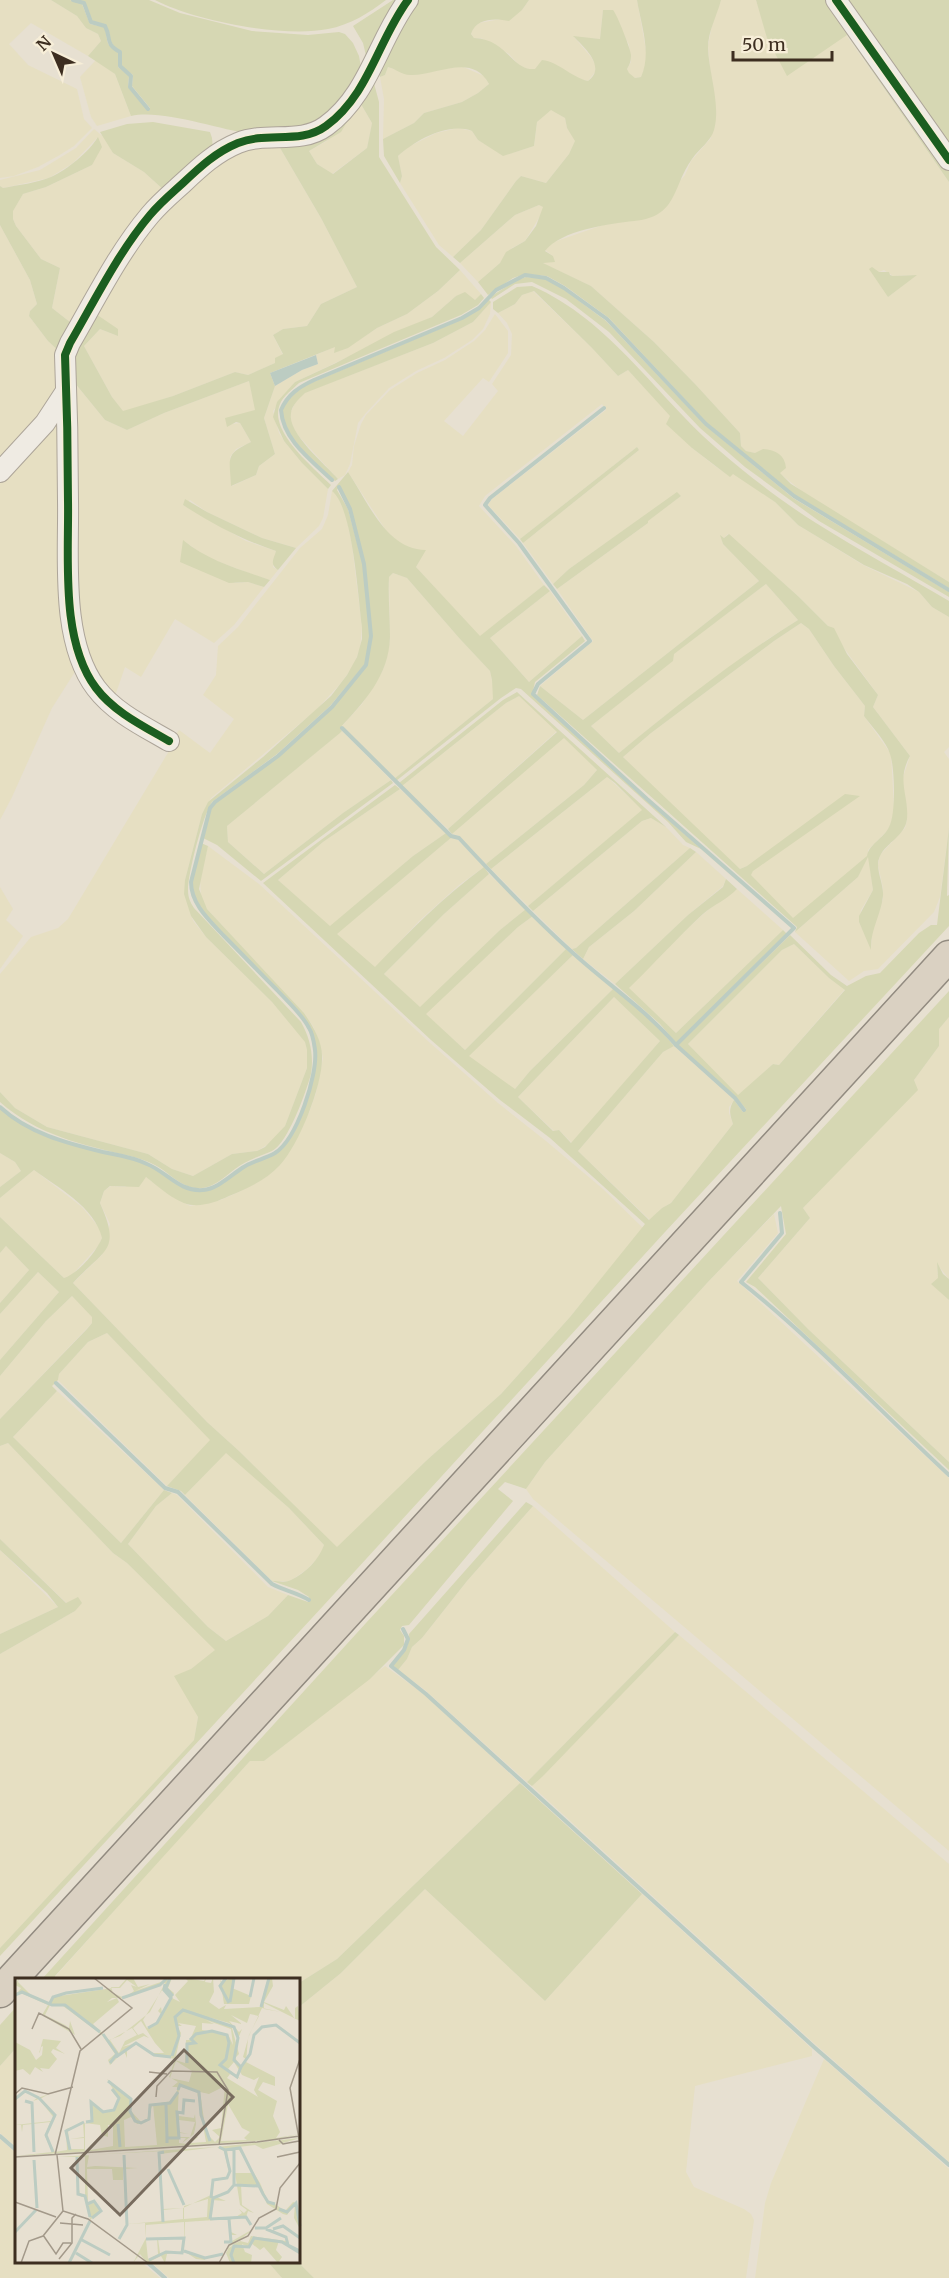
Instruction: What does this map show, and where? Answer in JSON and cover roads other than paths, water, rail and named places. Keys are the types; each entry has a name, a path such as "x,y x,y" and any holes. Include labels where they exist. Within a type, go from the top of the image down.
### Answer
{"highway":[{"path":"0,1992 949,957"}],"street":[{"path":"169,741 134,721 108,702 89,678 78,648 71,613 67,572 65,356 70,343 124,251 151,213 202,165 220,152 240,142 255,139 293,138 310,134 326,126 351,100 365,80 408,0"},
{"path":"836,0 949,160"},
{"path":"0,472 45,423 66,390"}],"waterway":[{"path":"73,0 84,3 91,22 105,26 110,43 120,52 120,66 131,76 130,87 148,109"},
{"path":"332,480 299,449 287,431 281,410 291,395 314,380 462,318 479,308 496,290 525,275 546,278 607,319 706,424 794,496 949,590"},
{"path":"604,408 490,498 485,505 519,543 590,641 538,684 533,694 647,799 794,928 676,1045 735,1098 744,1110"},
{"path":"0,1107 23,1124 48,1136 142,1162 154,1167 180,1185 195,1190 213,1187 246,1166 275,1153 291,1135 304,1106 313,1075 315,1050 311,1033 294,1008 207,917 197,904 191,882 210,808 278,756 332,707 366,665 371,636 364,564 350,509 339,487"},
{"path":"342,728 451,836 459,838 514,897 558,939 639,1008 676,1045"},
{"path":"780,1213 782,1233 741,1282 821,1352 949,1475"},
{"path":"56,1383 165,1488 178,1492 272,1584 309,1600"},
{"path":"403,1629 408,1639 404,1650 391,1666 426,1694 814,2047 949,2165"},
{"path":"0,2136 15,2149"},
{"path":"148,2263 165,2278"}]}
